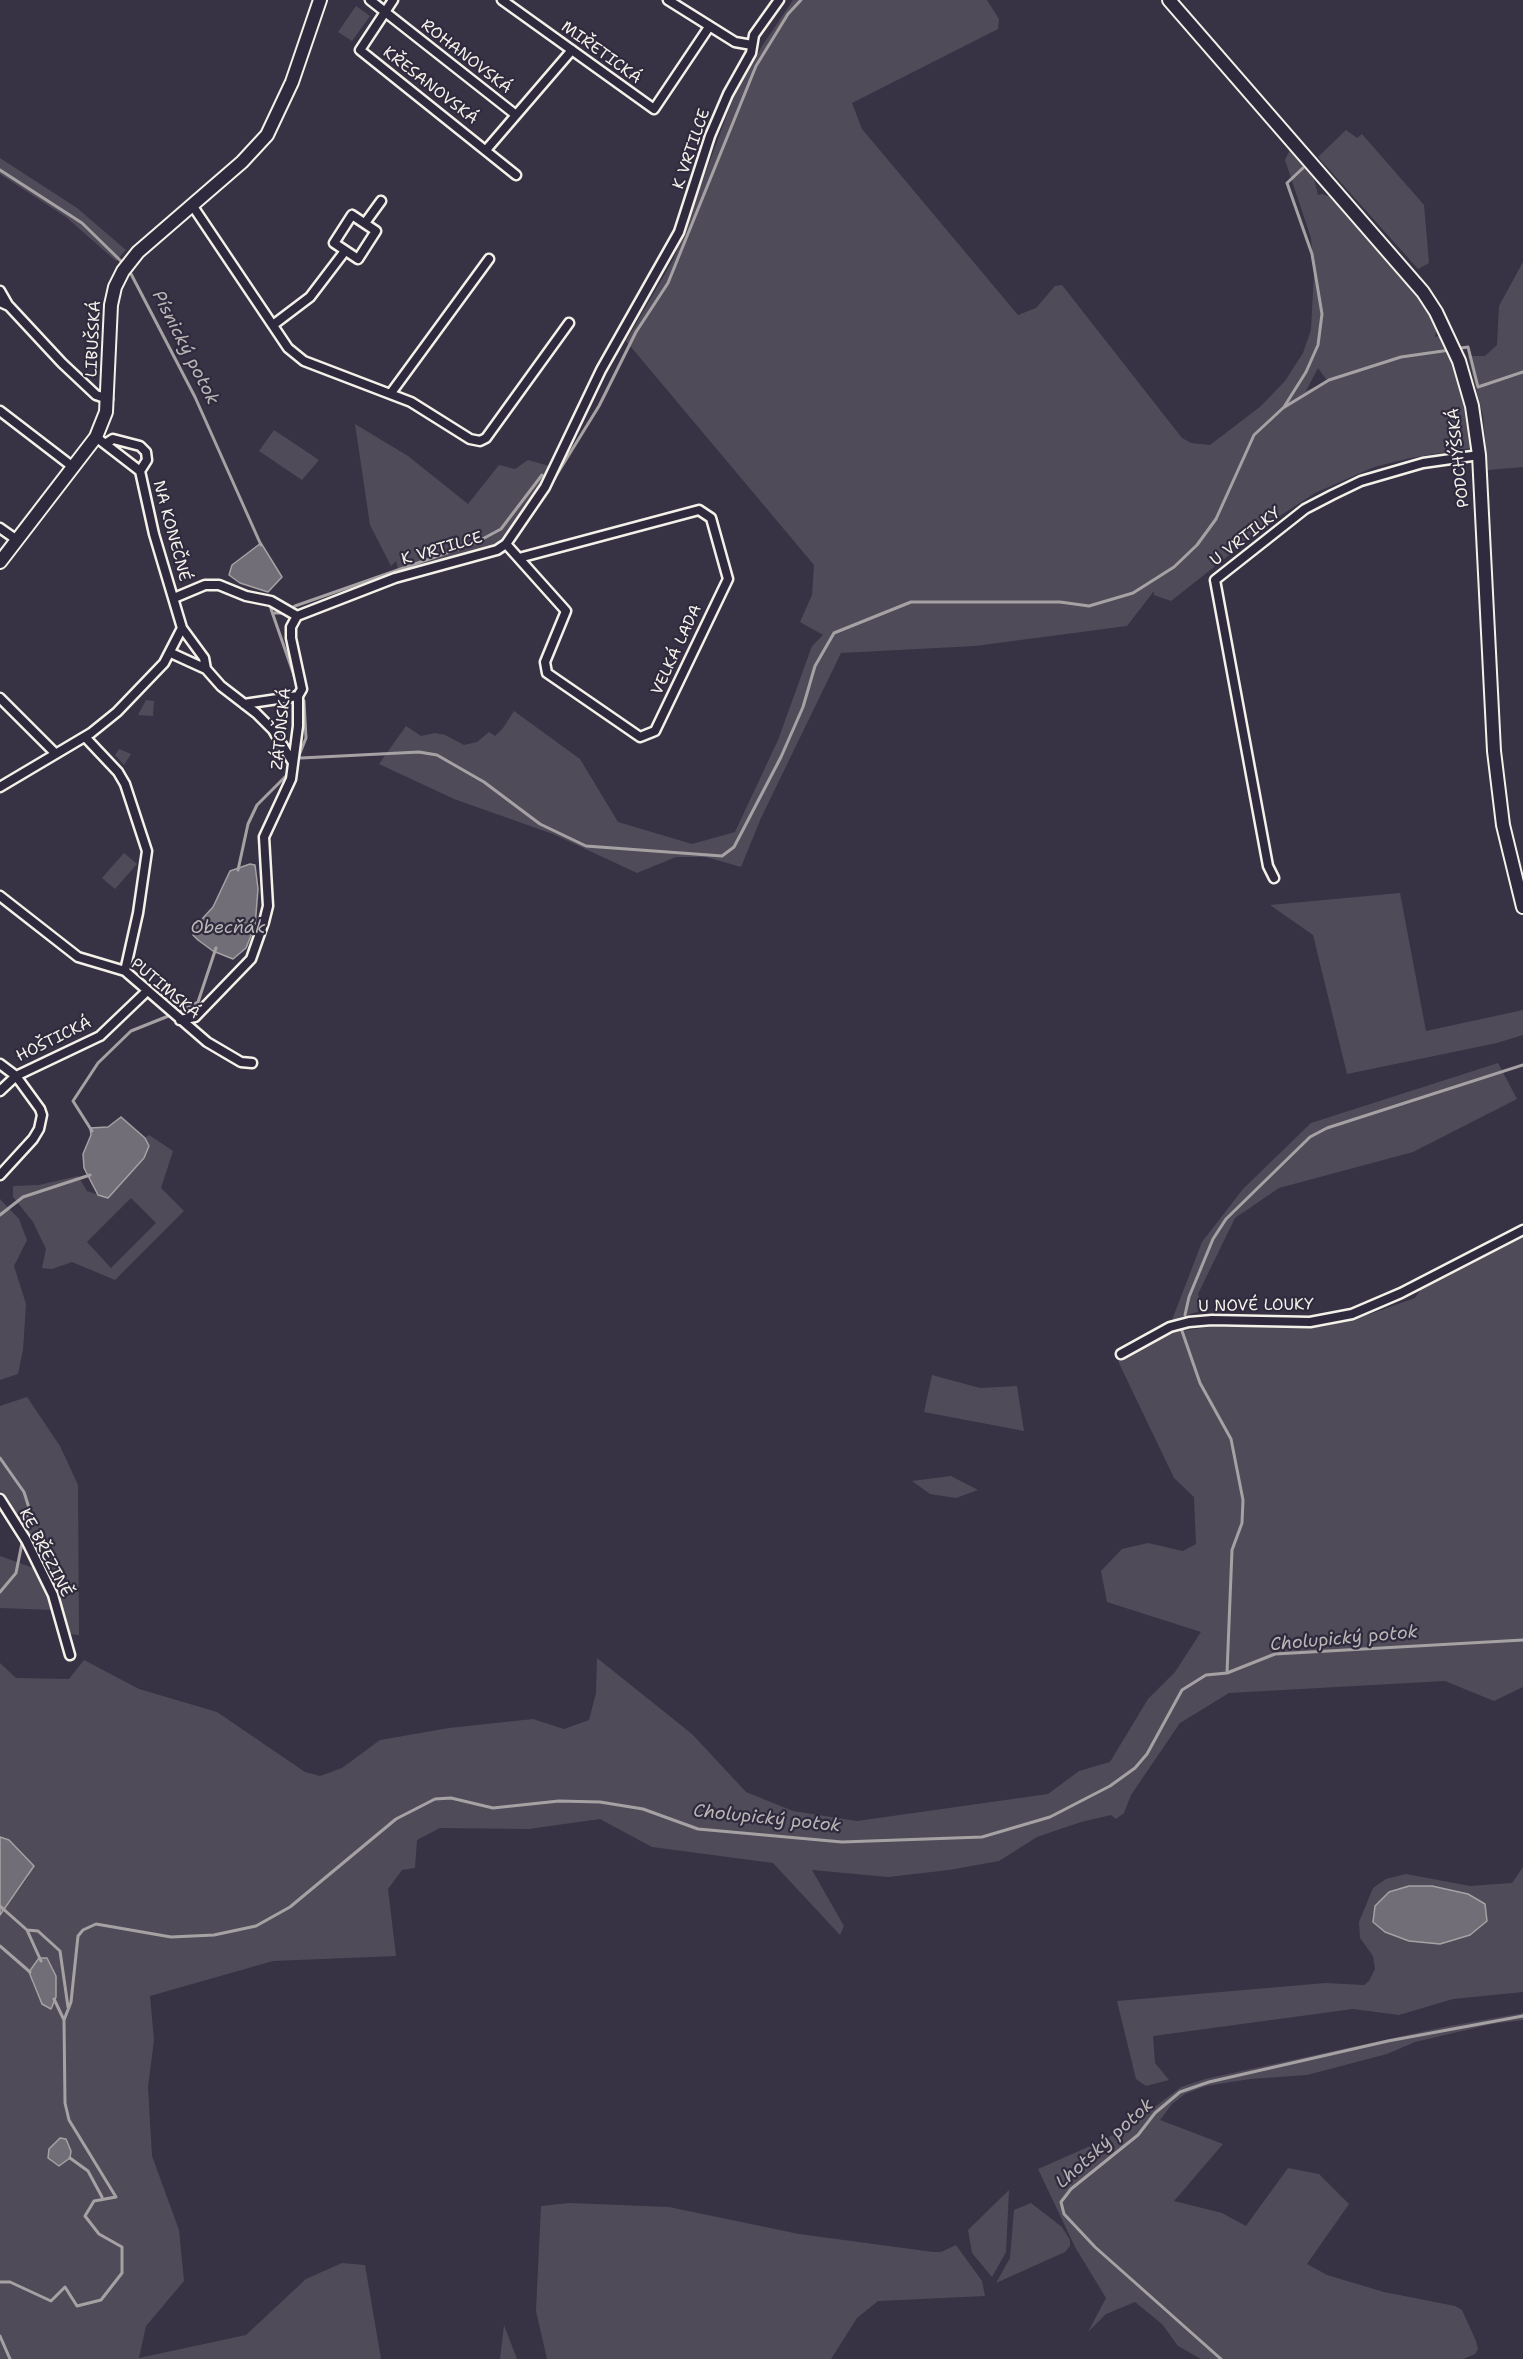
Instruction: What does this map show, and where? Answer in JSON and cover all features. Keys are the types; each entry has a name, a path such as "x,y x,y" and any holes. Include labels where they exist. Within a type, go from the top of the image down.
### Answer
{"street":[{"name":"LIBUŠSKÁ","path":"0,562 73,467 100,440 108,399 111,305 115,287 126,266 242,162 267,135 292,82 320,0"},
{"name":"ROHANOVSKÁ","path":"370,0 516,115"},
{"path":"385,11 393,0"},
{"name":"MIŘETICKÁ","path":"502,0 654,109 709,27"},
{"path":"668,0 739,45 752,45"},
{"name":"K VRTILCE","path":"291,611 395,578 497,550 506,544 545,487 601,370 679,232 710,135 728,94 751,52 754,34 779,0"},
{"name":"PODCHÝŠSKÁ","path":"1168,0 1423,292 1436,312 1459,361 1472,406 1479,455 1494,751 1503,825 1523,907"},
{"name":"KŘESANOVSKÁ","path":"385,11 360,50 516,175"},
{"path":"486,150 572,50"},
{"path":"365,223 381,201"},
{"path":"192,205 288,348 304,361 392,393 470,439 480,441 496,426 569,323"},
{"path":"352,215 365,223 376,231 358,260 333,243 352,215"},
{"path":"273,325 310,297 345,251"},
{"path":"392,393 489,259"},
{"path":"0,291 4,304 62,363 96,395 108,399"},
{"path":"0,411 73,467"},
{"name":"NA KONEČNÉ","path":"100,440 113,439 140,446 146,452 147,460 140,471"},
{"name":"NA KONEČNÉ","path":"100,440 140,471 154,534 174,598"},
{"name":"U VRTILKY","path":"1274,878 1268,866 1215,580 1305,509 1361,481 1423,463 1479,455"},
{"name":"VELKÁ LADA","path":"506,544 566,611 545,662 547,672 553,679 640,737 655,731 728,579 711,518 699,510 519,558"},
{"path":"0,528 17,540"},
{"path":"206,669 204,658 182,628 174,598 205,585 219,585 291,611"},
{"name":"ZÁTOŇSKÁ","path":"176,1016 195,1017 251,959 268,906 266,830 292,768 297,736 298,696 302,683 291,633 291,611"},
{"path":"0,787 86,737 137,693 171,653 182,628"},
{"path":"171,653 206,669 221,687 273,730 292,768"},
{"path":"244,704 298,696"},
{"path":"0,698 55,753"},
{"path":"86,737 118,772 125,784 147,852 138,913 124,970"},
{"name":"PUTIMSKÁ","path":"0,896 78,957 124,970 207,1042 241,1062 252,1063"},
{"name":"HOŠTICKÁ","path":"0,1091 16,1076 100,1036 147,991"},
{"path":"0,1064 16,1076 40,1109 42,1122 28,1147 0,1175"},
{"name":"U NOVÉ LOUKY","path":"1121,1354 1170,1327 1189,1322 1212,1320 1310,1322 1353,1314 1401,1293 1523,1230"},
{"name":"KE BŘEZINĚ","path":"0,1499 26,1540 53,1595 70,1655"}],"shaded area":[{"path":"793,0 987,0 999,19 998,29 852,103 862,129 1018,315 1036,308 1055,286 1062,285 1182,438 1191,443 1210,445 1261,406 1285,381 1303,353 1311,330 1314,272 1311,238 1285,160 1290,150 1314,179 1318,195 1334,198 1421,300 1437,328 1435,337 1443,335 1444,348 1448,347 1470,416 1471,448 1410,458 1374,467 1315,493 1275,519 1171,601 1154,595 1154,591 1127,626 975,646 841,653 761,818 741,867 706,857 676,857 637,873 553,834 454,799 379,764 406,726 421,736 435,733 445,735 464,745 477,742 489,732 495,736 514,711 580,759 618,822 692,844 735,832 778,740 812,646 823,635 800,622 812,595 814,565 626,341 673,260 734,96 762,46","holes":["1318,368 1326,379 1331,380 1306,391"]},
{"path":"356,6 370,16 352,41 338,32"},
{"path":"1346,130 1357,138 1362,134 1424,205 1429,263 1418,269 1318,157"},
{"path":"0,158 77,208 126,250 116,261 66,217 0,174"},
{"path":"1523,262 1523,467 1488,470 1483,416 1468,356 1485,356 1497,345 1499,306"},
{"path":"355,424 408,456 468,504 499,465 515,469 528,460 549,466 544,482 502,543 399,573 396,561 391,566 370,525"},
{"path":"274,430 319,460 302,480 259,451"},
{"path":"146,700 154,701 153,716 138,715"},
{"path":"119,749 131,754 124,765 115,755"},
{"path":"124,853 137,864 115,889 102,878"},
{"path":"1400,893 1426,1031 1523,1010 1523,1035 1497,1043 1347,1074 1313,935 1270,905"},
{"path":"1498,1063 1517,1099 1413,1152 1279,1188 1235,1218 1198,1294 1203,1310 1172,1320 1202,1242 1243,1189 1311,1123"},
{"path":"149,1135 173,1151 161,1188 184,1211 115,1280 72,1262 52,1269 42,1268 46,1249 33,1222 13,1197 13,1186 39,1185 78,1176 87,1191 108,1198 144,1158 149,1146 145,1138","holes":["131,1198 156,1223 111,1268 87,1242"]},
{"path":"0,1199 19,1219 27,1240 14,1266 26,1304 23,1350 18,1374 0,1380"},
{"path":"1523,1236 1523,1687 1494,1701 1445,1681 1229,1693 1180,1723 1131,1795 1124,1813 1116,1819 1111,1815 1081,1822 1037,1837 999,1861 949,1870 888,1877 812,1870 844,1926 840,1935 773,1863 652,1847 600,1819 529,1829 440,1828 417,1840 415,1868 402,1870 388,1889 396,1956 273,1961 150,1996 154,2040 148,2087 152,2156 179,2230 184,2281 146,2326 139,2358 246,2335 306,2279 342,2263 365,2265 381,2359 0,2359 0,1915 29,1876 9,1840 0,1837 0,1663 16,1678 69,1679 84,1660 139,1689 217,1712 305,1772 320,1776 342,1768 380,1740 449,1728 533,1719 564,1729 589,1720 596,1693 597,1658 692,1734 746,1792 793,1811 857,1821 1048,1794 1079,1771 1110,1762 1148,1699 1175,1672 1201,1632 1107,1602 1101,1571 1122,1549 1148,1543 1183,1551 1196,1544 1194,1497 1174,1478 1118,1361 1174,1332 1209,1327 1322,1327 1370,1314 1415,1298 1421,1289","holes":["47,1958 56,1976 42,2004 32,1982"]},
{"path":"932,1375 980,1388 1017,1386 1024,1431 924,1412"},
{"path":"27,1397 60,1446 78,1485 79,1635 69,1634 37,1545 0,1490 0,1406"},
{"path":"951,1476 978,1490 956,1498 930,1494 912,1481"},
{"path":"0,1556 36,1569 54,1610 0,1608"},
{"path":"1523,1867 1523,1992 1453,1999 1399,2015 1353,2009 1153,2036 1155,2063 1169,2080 1146,2086 1136,2079 1117,2001 1325,1983 1364,1985 1369,1981 1375,1969 1373,1956 1360,1938 1359,1922 1373,1888 1386,1879 1406,1874 1470,1886 1512,1883"},
{"path":"1523,2013 1523,2020 1492,2024 1415,2042 1387,2054 1307,2075 1250,2079 1206,2086 1185,2094 1172,2104 1160,2120 1223,2144 1174,2201 1222,2213 1246,2226 1288,2168 1319,2174 1349,2204 1307,2264 1327,2275 1384,2292 1455,2306 1462,2310 1476,2341 1478,2349 1475,2354 1463,2359 1201,2359 1178,2346 1162,2324 1135,2302 1106,2314 1088,2332 1106,2298 1075,2247 1038,2169 1104,2140 1139,2119 1181,2087 1205,2079 1444,2027"},
{"path":"1009,2190 1006,2252 992,2277 972,2253 968,2230"},
{"path":"569,2203 669,2207 799,2234 933,2252 941,2252 956,2245 982,2281 985,2296 878,2301 857,2318 831,2359 547,2359 536,2311 541,2206"},
{"path":"1031,2203 1062,2227 1070,2240 1070,2246 1065,2252 996,2283 1010,2258 1014,2210"},
{"path":"504,2325 517,2359 500,2359"}],"water":[{"path":"261,543 282,577 268,592 240,583 229,575 232,565"},
{"name":"Obecňák","path":"250,864 255,865 258,889 255,926 246,948 233,959 213,951 198,940 193,935 193,929 213,907 230,871"},
{"path":"121,1117 145,1138 149,1146 144,1158 108,1198 98,1195 84,1168 83,1154 91,1135 90,1128 108,1127"},
{"path":"0,1837 9,1840 34,1866 0,1915"},
{"path":"1409,1886 1432,1886 1468,1894 1485,1904 1487,1921 1470,1935 1440,1944 1409,1941 1385,1932 1373,1922 1375,1906 1389,1892"},
{"path":"39,1958 47,1958 56,1976 56,1997 51,2009 42,2004 29,1972"},
{"path":"60,2138 66,2139 71,2151 70,2158 59,2166 48,2158 49,2149"}],"waterway":[{"path":"554,479 599,406 636,332 668,283 756,66 788,14 801,0"},
{"path":"1284,407 1306,372 1318,345 1322,314 1312,254 1287,183 1303,168"},
{"name":"Písnický potok","path":"0,170 82,223 125,265"},
{"name":"Písnický potok","path":"129,270 195,397 261,545"},
{"path":"1461,348 1468,347 1478,387 1523,372"},
{"path":"301,758 419,752 437,755 484,782 540,824 586,846 722,856 734,847 781,757 803,707 815,666 834,633 911,602 1060,602 1089,606 1133,593 1174,567 1197,545 1216,519 1254,435 1283,408 1329,380 1401,357 1450,350"},
{"path":"273,613 284,613 295,606 475,543 501,529 542,475"},
{"name":"Písnický potok","path":"271,609 296,681"},
{"name":"Písnický potok","path":"294,768 306,738 304,701"},
{"name":"Písnický potok","path":"238,870 248,824 257,805 289,773"},
{"name":"Písnický potok","path":"177,1013 198,1002 216,948"},
{"name":"Písnický potok","path":"92,1131 73,1101 98,1063 131,1031 171,1015"},
{"path":"1185,1315 1189,1297 1213,1239 1226,1219 1310,1137 1327,1128 1523,1065"},
{"name":"Písnický potok","path":"0,1215 23,1197 90,1175"},
{"path":"1182,1331 1200,1383 1231,1439 1243,1500 1242,1523 1232,1550 1227,1673"},
{"name":"Písnický potok","path":"0,1458 24,1492 29,1508 23,1531"},
{"name":"Písnický potok","path":"0,1592 16,1573 23,1538"},
{"name":"Cholupický potok","path":"64,2020 71,2002 78,1936 83,1930 96,1924 171,1937 214,1935 256,1926 290,1907 396,1819 435,1799 451,1798 493,1808 559,1801 600,1802 643,1809 698,1829 842,1842 982,1837 1050,1817 1110,1786 1135,1768 1147,1754 1182,1690 1206,1675 1227,1673 1275,1654 1523,1640"},
{"name":"Písnický potok","path":"0,1906 27,1930 41,1961"},
{"path":"27,1930 38,1931 60,1951 68,2007"},
{"path":"0,1946 30,1972"},
{"name":"Písnický potok","path":"0,2282 10,2282 51,2301 65,2287 77,2306 101,2300 122,2273 122,2247 99,2234 85,2216 94,2201 116,2197 69,2120 65,2103 64,2020 54,1999"},
{"name":"Lhotský potok","path":"1221,2359 1095,2247 1064,2214 1061,2202 1071,2189 1138,2135 1155,2113 1180,2092 1209,2082 1388,2041 1523,2016"},
{"path":"70,2158 88,2171 102,2197"},
{"name":"Písnický potok","path":"0,2336 10,2359"}]}
